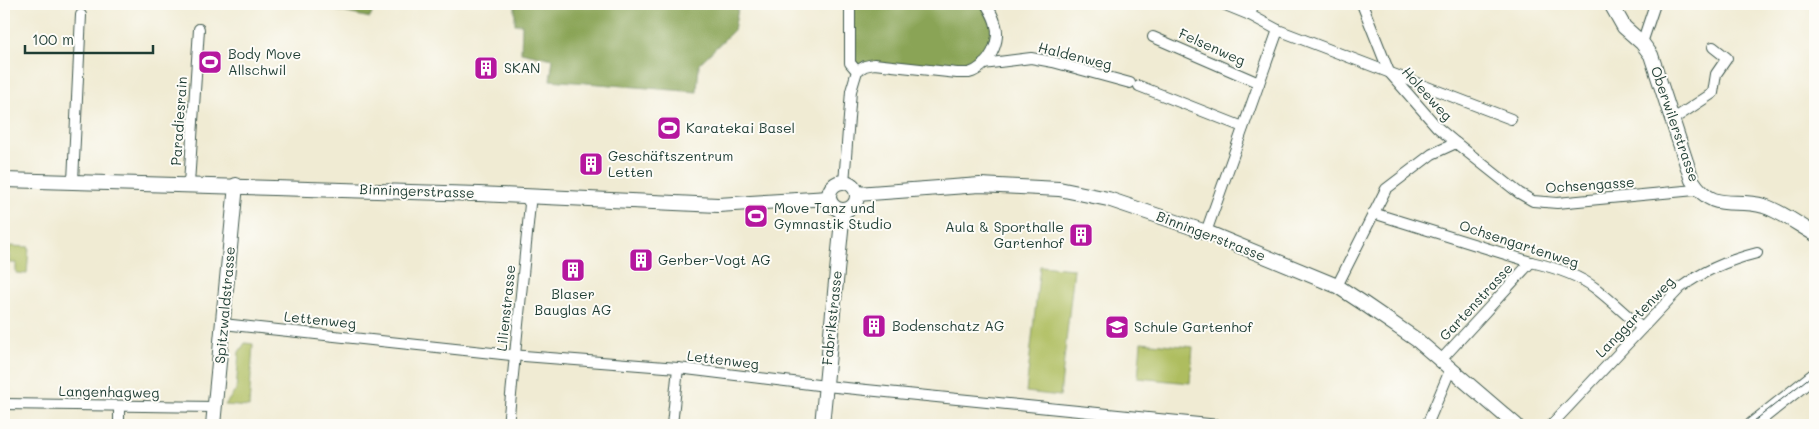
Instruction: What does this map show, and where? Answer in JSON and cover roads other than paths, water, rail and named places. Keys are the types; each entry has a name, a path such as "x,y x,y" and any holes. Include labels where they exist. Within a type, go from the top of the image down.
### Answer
{"street":[{"path":"844,183 851,91 857,71 850,63 850,4"},
{"path":"983,64 989,58 997,36 996,22 986,4"},
{"path":"1223,4 1250,15 1278,30 1511,119"},
{"path":"1250,15 1254,4"},
{"name":"Holeeweg","path":"1362,4 1389,72 1437,127 1456,143"},
{"name":"Oberwilerstrasse","path":"1611,4 1624,27 1642,43 1651,55 1692,180 1698,189 1709,199 1721,203 1763,206 1815,234"},
{"path":"1642,43 1655,4"},
{"path":"73,181 81,15"},
{"name":"Paradiesrain","path":"189,184 199,30"},
{"name":"Felsenweg","path":"1206,232 1278,30"},
{"name":"Felsenweg","path":"1153,36 1259,83"},
{"path":"1672,120 1713,94 1716,74 1727,58 1713,47"},
{"name":"Haldenweg","path":"857,71 865,66 874,64 957,74 970,72 983,64 1031,58 1053,62 1134,85 1243,127"},
{"path":"1337,286 1386,189 1432,154 1456,143"},
{"name":"Ochsengasse","path":"1456,143 1519,194 1533,201 1557,203 1698,189"},
{"name":"Binningerstrasse","path":"4,180 236,185 524,195 718,205 829,198"},
{"path":"844,183 852,186 857,194 855,203 848,209 843,210 836,208 829,198 833,187 844,183"},
{"name":"Spitzwaldstrasse","path":"213,425 236,185"},
{"name":"Binningerstrasse","path":"857,194 980,185 1059,189 1108,199 1206,232 1337,286 1417,340 1516,425"},
{"name":"Lilienstrasse","path":"508,425 530,204 524,195"},
{"name":"Fabrikstrasse","path":"822,425 843,210"},
{"name":"Ochsengartenweg","path":"1373,213 1552,267 1595,287 1642,328"},
{"name":"Langgartenweg","path":"1551,425 1667,300 1693,279 1718,266 1757,253"},
{"name":"Gartenstrasse","path":"1427,425 1446,364 1531,262"},
{"name":"Lettenweg","path":"223,324 514,355 678,368 826,386 1219,425"},
{"path":"672,425 678,368"},
{"path":"1752,425 1815,375"},
{"name":"Langenhagweg","path":"4,404 214,408"},
{"path":"119,406 119,425"}],"tram line":[{"path":"1749,425 1815,373"}],"place":[{"name":"Body Move Allschwil","path":"210,62"},
{"name":"SKAN","path":"486,68"},
{"name":"Karatekai Basel","path":"669,128"},
{"name":"Geschäftszentrum Letten","path":"591,164"},
{"name":"Move Tanz und Gymnastik Studio","path":"756,216"},
{"name":"Aula & Sporthalle Gartenhof","path":"1081,235"},
{"name":"Gerber-Vogt AG","path":"641,260"},
{"name":"Blaser Bauglas AG","path":"573,270"},
{"name":"Bodenschatz AG","path":"874,326"},
{"name":"Schule Gartenhof","path":"1117,327"}]}
